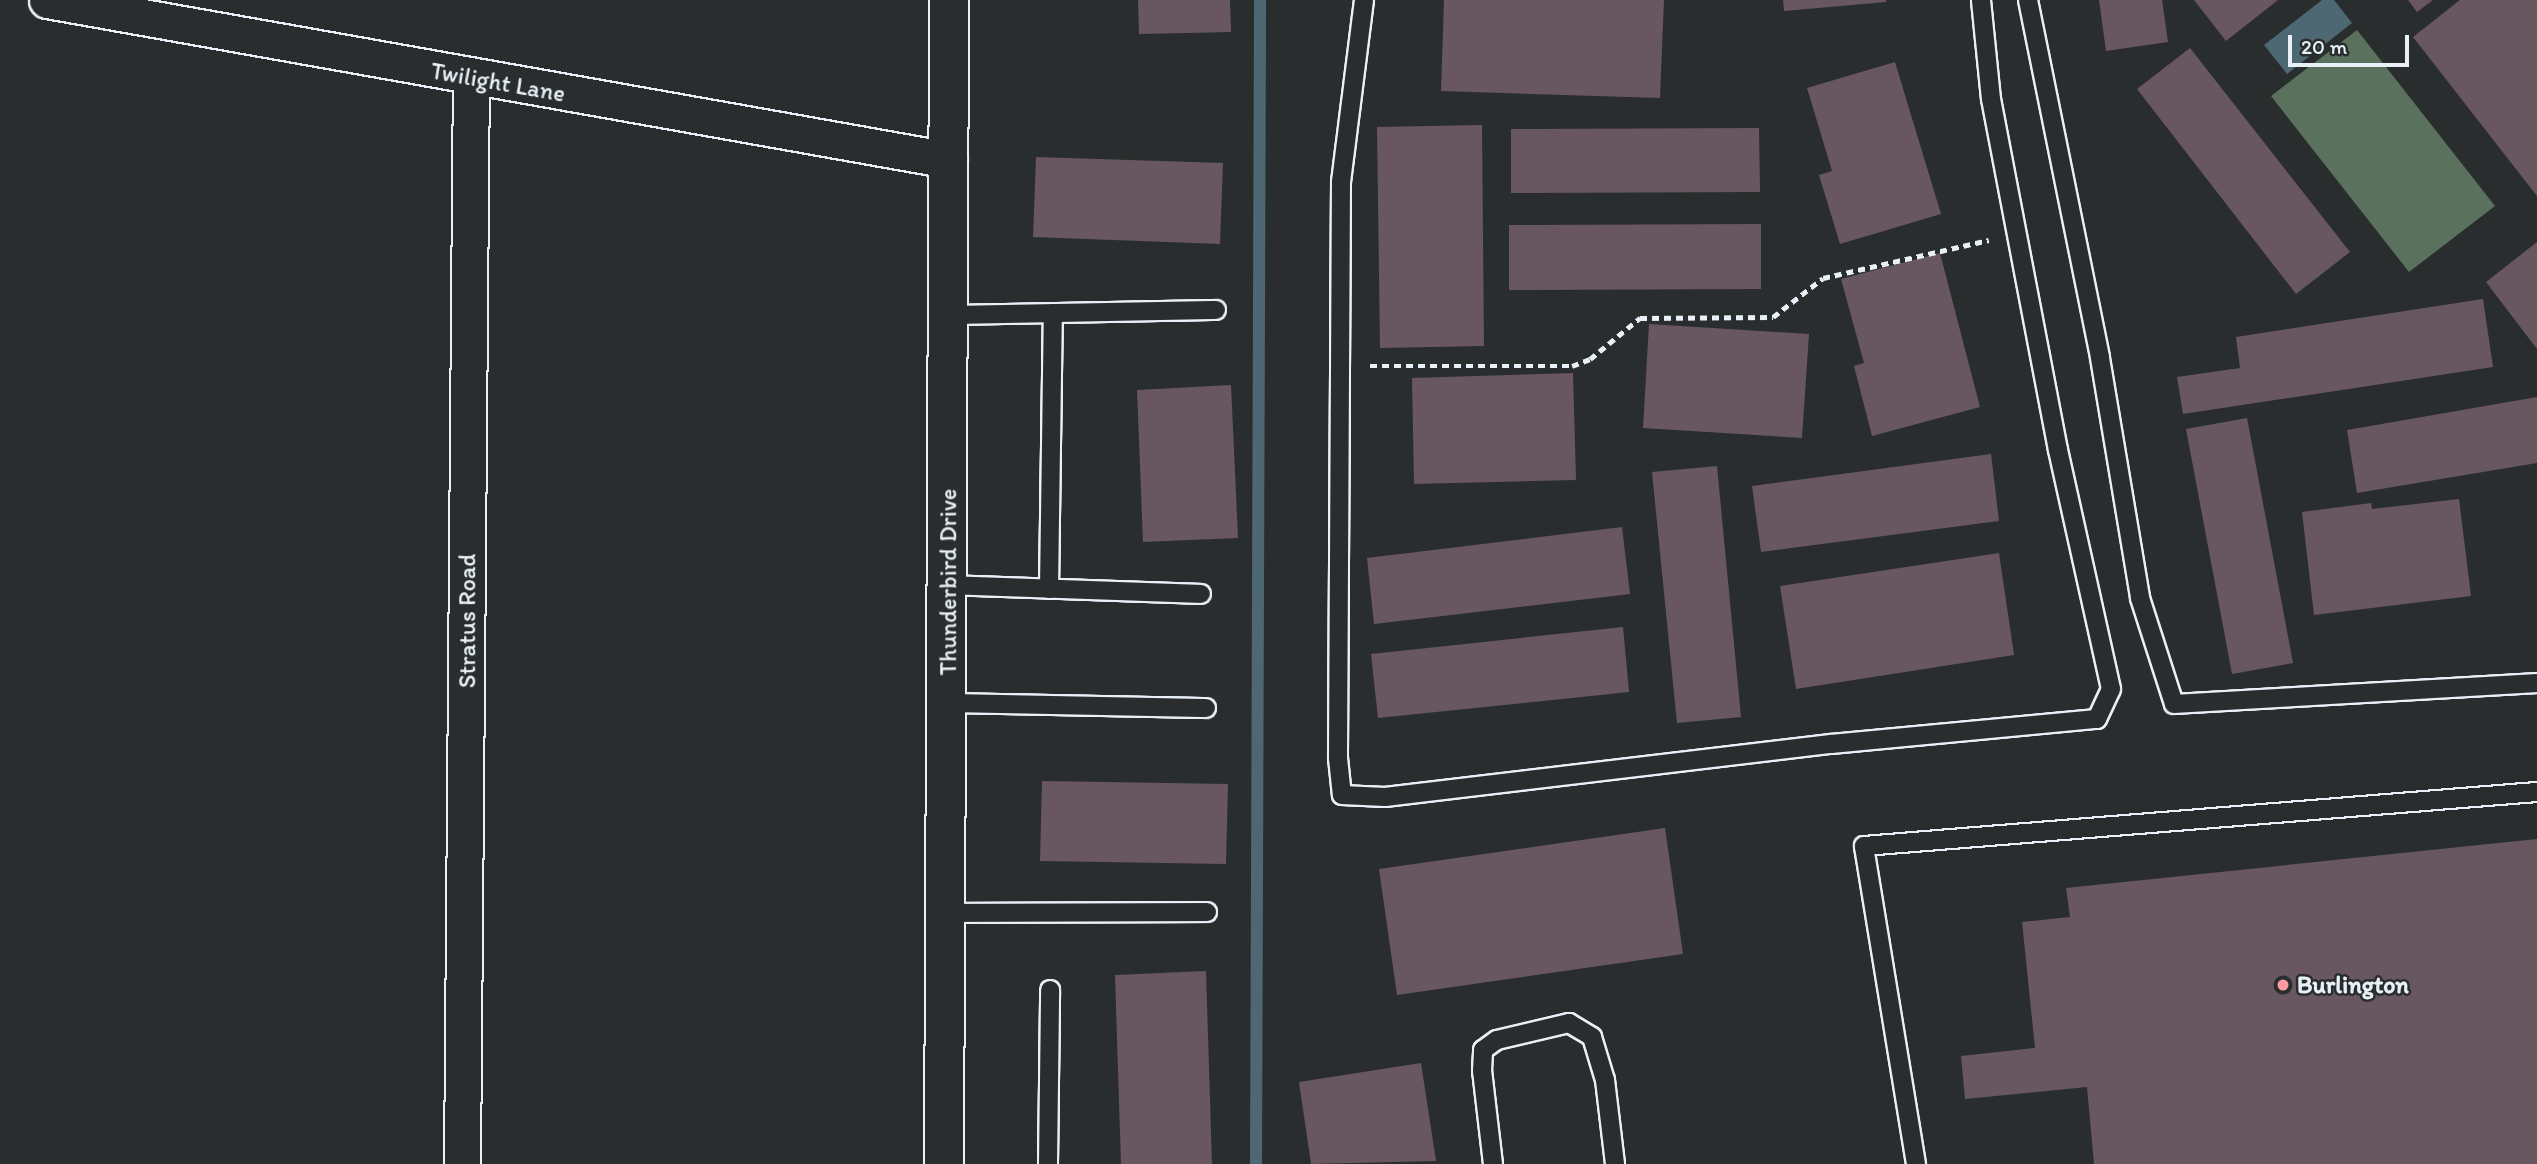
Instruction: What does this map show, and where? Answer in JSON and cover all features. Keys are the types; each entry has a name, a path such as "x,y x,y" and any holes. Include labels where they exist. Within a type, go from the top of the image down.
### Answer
{"street":[{"name":"Twilight Lane","path":"47,0 471,78 949,160"},
{"name":"Thunderbird Drive","path":"944,1164 949,0"},
{"name":"Stratus Road","path":"462,1164 471,78"}],"lane":[{"path":"1364,0 1341,181 1338,758 1342,794 1385,797 1831,744 2096,719 2111,689 2058,450 1991,99 1981,0"},
{"path":"2028,0 2099,358 2140,598 2174,704 2537,683"},
{"path":"948,315 1216,310"},
{"path":"1049,589 1053,313"},
{"path":"948,585 1200,594"},
{"path":"947,703 1206,708"},
{"path":"1916,1164 1864,846 2537,792"},
{"path":"945,914 1207,912"},
{"path":"1048,1164 1050,990"},
{"path":"1493,1164 1482,1071 1483,1050 1497,1040 1569,1023 1592,1037 1605,1080 1615,1164"}],"path":[{"path":"1341,366 1572,366 1590,359 1640,318 1773,317 1823,278 2017,234"}],"green space":[{"path":"2357,30 2495,206 2409,272 2271,96"}],"water":[{"path":"2322,0 2334,0 2352,23 2287,74 2264,45"}],"building":[{"path":"1138,0 1230,0 1231,32 1139,34"},
{"path":"1444,0 1664,0 1660,98 1441,91"},
{"path":"1783,0 1886,0 1886,2 1784,11"},
{"path":"2099,0 2162,0 2168,42 2106,51"},
{"path":"2194,0 2278,0 2226,41"},
{"path":"2408,0 2433,0 2417,12"},
{"path":"2460,0 2537,0 2537,196 2413,37"},
{"path":"2190,48 2350,252 2296,294 2137,89"},
{"path":"1895,62 1941,214 1840,244 1819,175 1832,171 1807,88"},
{"path":"1482,125 1484,346 1380,348 1377,127"},
{"path":"1759,128 1760,192 1511,193 1511,129"},
{"path":"1036,157 1223,163 1220,244 1033,237"},
{"path":"1761,224 1761,289 1509,290 1509,225"},
{"path":"2537,242 2537,349 2486,282"},
{"path":"1940,253 1980,407 1872,436 1854,366 1864,363 1841,279"},
{"path":"2483,299 2493,367 2183,414 2177,377 2240,368 2236,337"},
{"path":"1649,324 1809,334 1802,438 1643,428"},
{"path":"1573,373 1576,480 1414,484 1412,378"},
{"path":"1231,385 1238,538 1143,542 1137,390"},
{"path":"2537,397 2537,463 2357,493 2347,430"},
{"path":"2247,418 2293,663 2232,674 2186,429"},
{"path":"1991,454 1999,521 1761,552 1752,486"},
{"path":"1717,466 1741,717 1677,723 1652,472"},
{"path":"2459,499 2471,596 2314,615 2302,512 2371,503 2372,509"},
{"path":"1622,527 1630,594 1374,624 1367,558"},
{"path":"1999,553 2014,655 1796,689 1780,586"},
{"path":"1623,627 1629,692 1378,718 1371,654"},
{"path":"1042,781 1228,784 1226,864 1040,861"},
{"path":"1665,828 1683,954 1397,995 1379,869"},
{"name":"Burlington","path":"2537,839 2537,1164 2094,1164 2087,1087 1965,1099 1961,1056 2035,1048 2022,922 2070,917 2066,888"},
{"path":"1206,971 1212,1164 1121,1164 1115,975"},
{"path":"1421,1063 1436,1161 1311,1164 1299,1082"}],"waterway":[{"path":"1256,1164 1260,0"}],"place":[{"name":"Burlington","path":"2283,985"}]}
